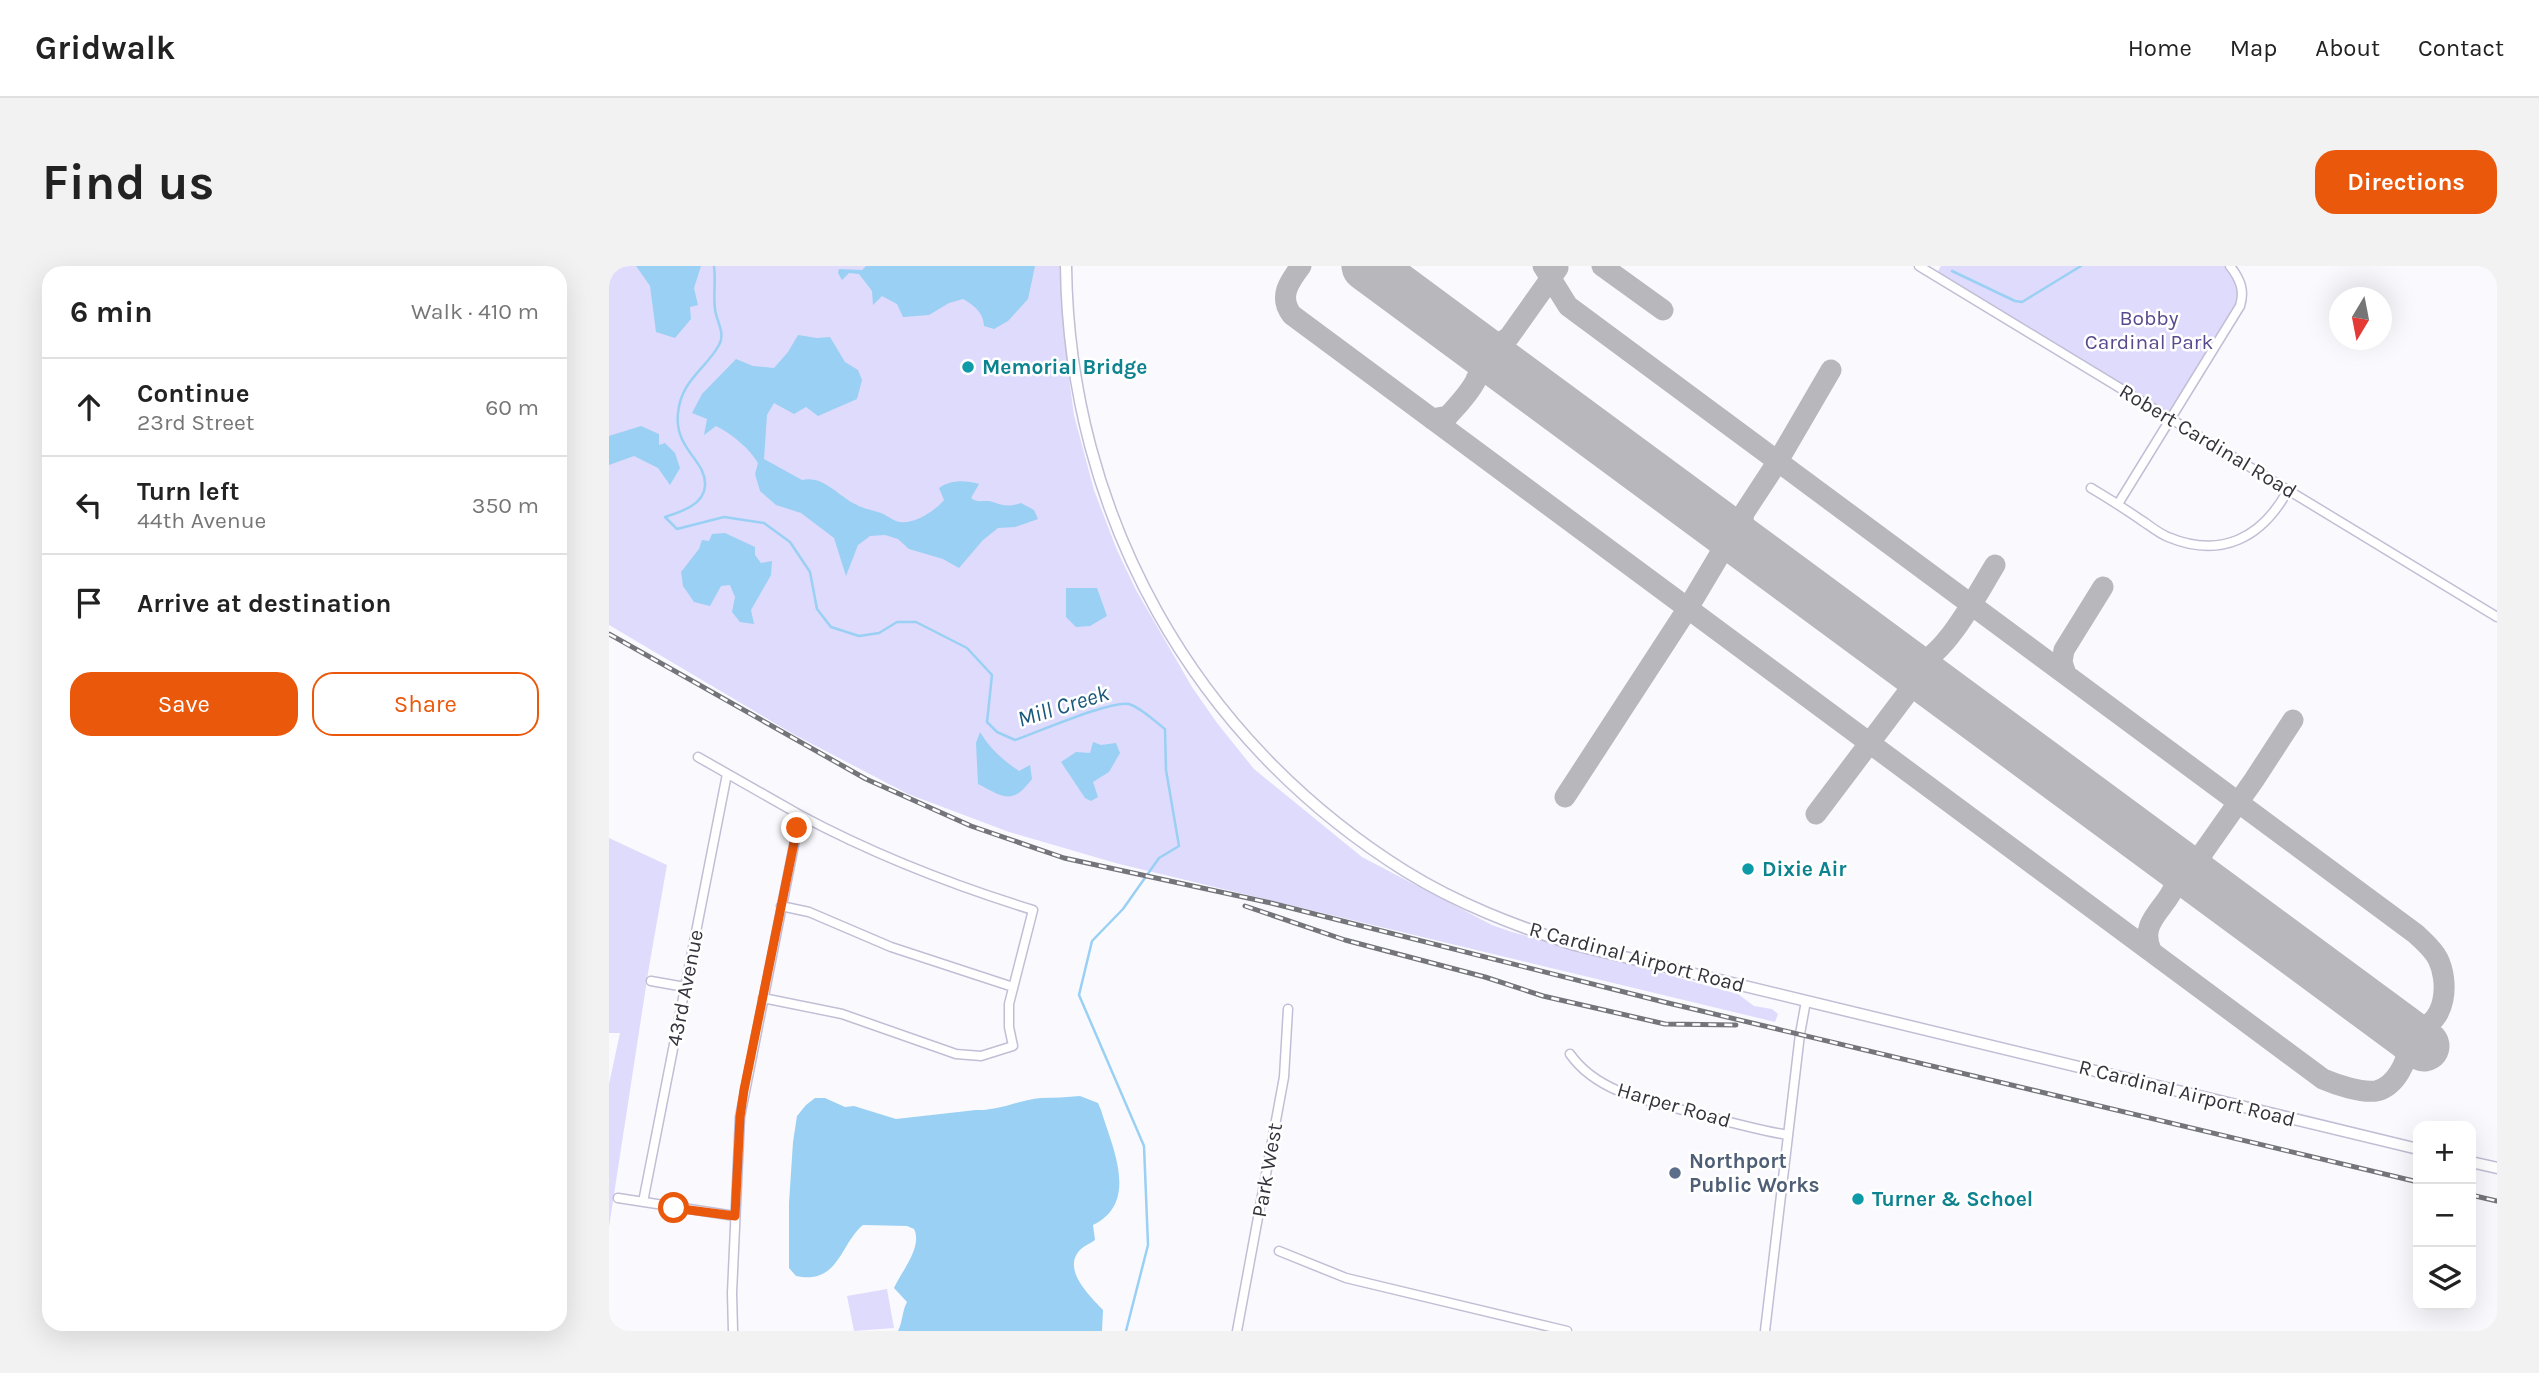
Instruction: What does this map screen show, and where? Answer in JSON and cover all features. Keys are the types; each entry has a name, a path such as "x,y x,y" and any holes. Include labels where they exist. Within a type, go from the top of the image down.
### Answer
{"main road":[{"name":"R Cardinal Airport Road","path":"1066,266 1066,300 1077,392 1100,483 1134,569 1178,649 1204,687 1263,757 1296,789 1368,846 1407,872 1488,914 1575,945 2413,1148"},
{"path":"2476,1163 2497,1168"}],"street":[{"name":"Robert Cardinal Road","path":"1919,266 2497,617"},
{"path":"1935,276 1941,266"},
{"path":"2118,504 2240,306 2242,287 2230,266"},
{"path":"2091,488 2166,537 2211,547 2235,542 2257,530 2276,512 2288,490"},
{"path":"698,757 847,840 932,877 1033,910 1008,1015 1013,1046 993,1053 970,1057 933,1047 842,1014 763,998"},
{"name":"43rd Avenue","path":"643,1202 727,774"},
{"path":"733,1331 731,1312 740,1117 800,815"},
{"path":"781,906 809,912 904,951 1013,987"},
{"path":"651,981 685,986"},
{"path":"1765,1331 1806,1002"},
{"name":"Park West","path":"1237,1331 1284,1077 1288,1009"},
{"name":"Harper Road","path":"1570,1054 1597,1080 1631,1096 1788,1135"},
{"path":"618,1198 735,1216"},
{"path":"1279,1251 1346,1278 1567,1331"}],"green space":[{"path":"609,266 1061,266 1074,415 1094,490 1117,550 1136,590 1192,687 1254,769 1362,857 1492,925 1738,994 1754,1006 1772,1009 1778,1014 1775,1022 1119,864 1009,832 908,794 793,734 609,625"},
{"name":"Bobby Cardinal Park","path":"1941,266 2230,266 2243,297 2170,419 1935,276"},
{"path":"609,838 667,865 609,1227 609,1084 620,1033 609,1033"},
{"path":"887,1289 894,1328 854,1331 847,1296"}],"water":[{"path":"636,266 701,266 694,288 698,305 690,307 691,319 675,338 656,332 650,286"},
{"path":"866,266 1035,266 1028,299 1008,321 994,329 984,326 978,310 963,299 949,303 929,315 903,317 897,304 882,296 873,305 872,291 859,274 849,273 842,280 838,273 839,269 862,270"},
{"path":"798,335 830,337 845,362 858,370 862,380 857,399 818,416 806,407 794,414 774,403 767,415 764,459 802,480 817,480 858,506 896,521 909,522 929,513 944,500 939,488 948,483 963,481 979,484 971,498 974,500 1006,506 1021,503 1034,510 1038,519 1015,527 998,528 983,540 959,568 943,559 909,549 898,539 885,535 870,536 858,545 846,576 834,538 801,513 776,505 760,491 755,474 758,463 750,452 734,437 716,426 704,435 707,419 692,413 702,394 736,359 753,366 774,368"},
{"path":"641,426 659,434 659,445 665,443 675,453 680,468 670,485 658,468 634,456 609,465 609,436"},
{"path":"725,533 755,547 755,555 761,563 772,561 771,575 751,610 754,624 740,622 732,612 735,597 730,585 721,586 710,606 694,602 683,586 681,572 699,549 702,540 709,541 712,534"},
{"path":"1066,588 1097,588 1107,616 1090,626 1076,627 1066,617"},
{"path":"980,732 998,754 1019,771 1030,765 1032,779 1019,793 1013,796 1002,795 978,784 976,743"},
{"path":"1093,742 1101,745 1116,743 1120,753 1109,772 1093,782 1098,797 1091,801 1085,798 1061,762 1076,752 1090,753"},
{"path":"1080,1096 1098,1103 1119,1173 1116,1203 1107,1215 1093,1225 1095,1240 1081,1249 1075,1257 1074,1265 1080,1282 1103,1310 1102,1331 898,1331 907,1302 894,1288 916,1244 914,1229 907,1226 863,1225 837,1261 821,1274 810,1277 796,1276 789,1268 793,1142 797,1116 815,1098 825,1098 845,1107 854,1106 896,1119 993,1109 1041,1098"}],"waterway":[{"name":"Mill Creek","path":"714,266 714,304 721,341 689,383 678,413 678,426 685,446 704,477 704,493 696,503 665,517 677,529 724,517 764,523 790,542 810,572 817,609 831,627 859,636 879,633 897,622 916,622 967,648 992,675 987,722 997,732 1015,740 1120,704 1139,708 1165,729 1166,770 1179,846 1159,858 1123,909 1092,941 1079,995 1144,1146 1148,1245 1126,1331"},
{"path":"1952,271 2022,302 2081,266"}],"taxiway":[{"path":"1301,266 1287,290 1286,302 1292,315 2323,1079 2363,1091 2383,1089 2395,1079 2407,1051 2406,1040 2400,1029 2415,1029 2427,1025 2440,1010 2443,1000 2444,978 2438,959 2416,934 1568,306 1543,266"},
{"path":"1602,266 1663,310"},
{"path":"1475,346 1494,347 1509,337 1558,268"},
{"path":"1432,419 1448,416 1474,383 1481,365 1475,346"},
{"path":"1476,379 1494,370 1513,373"},
{"path":"1753,551 1741,533 1744,513 1831,370"},
{"path":"1565,797 1719,556 1721,537 1712,520"},
{"path":"1901,660 1919,663 1940,647 1961,620 1995,565"},
{"path":"2066,674 2062,662 2064,650 2103,587"},
{"path":"1816,814 1908,692 1915,688 1938,687"},
{"path":"2207,886 2199,868 2204,851 2293,720"},
{"path":"2151,950 2148,936 2150,925 2175,884 2175,872 2169,858"}],"runway":[{"path":"1367,266 2424,1046"}],"railway":[{"path":"609,634 866,779 971,826 1064,858 1271,903 1664,1002 2413,1181"},
{"path":"1245,906 1345,940 1485,977 1543,996 1665,1024 1736,1025"},
{"path":"2476,1196 2497,1201"}],"place":[{"name":"Memorial Bridge","path":"968,367"},
{"name":"Dixie Air","path":"1748,869"},
{"name":"Northport Public Works","path":"1675,1173"},
{"name":"Turner & Schoel","path":"1858,1199"}],"route":[{"path":"674,1208 735,1216 744,1090 797,828"}]}
